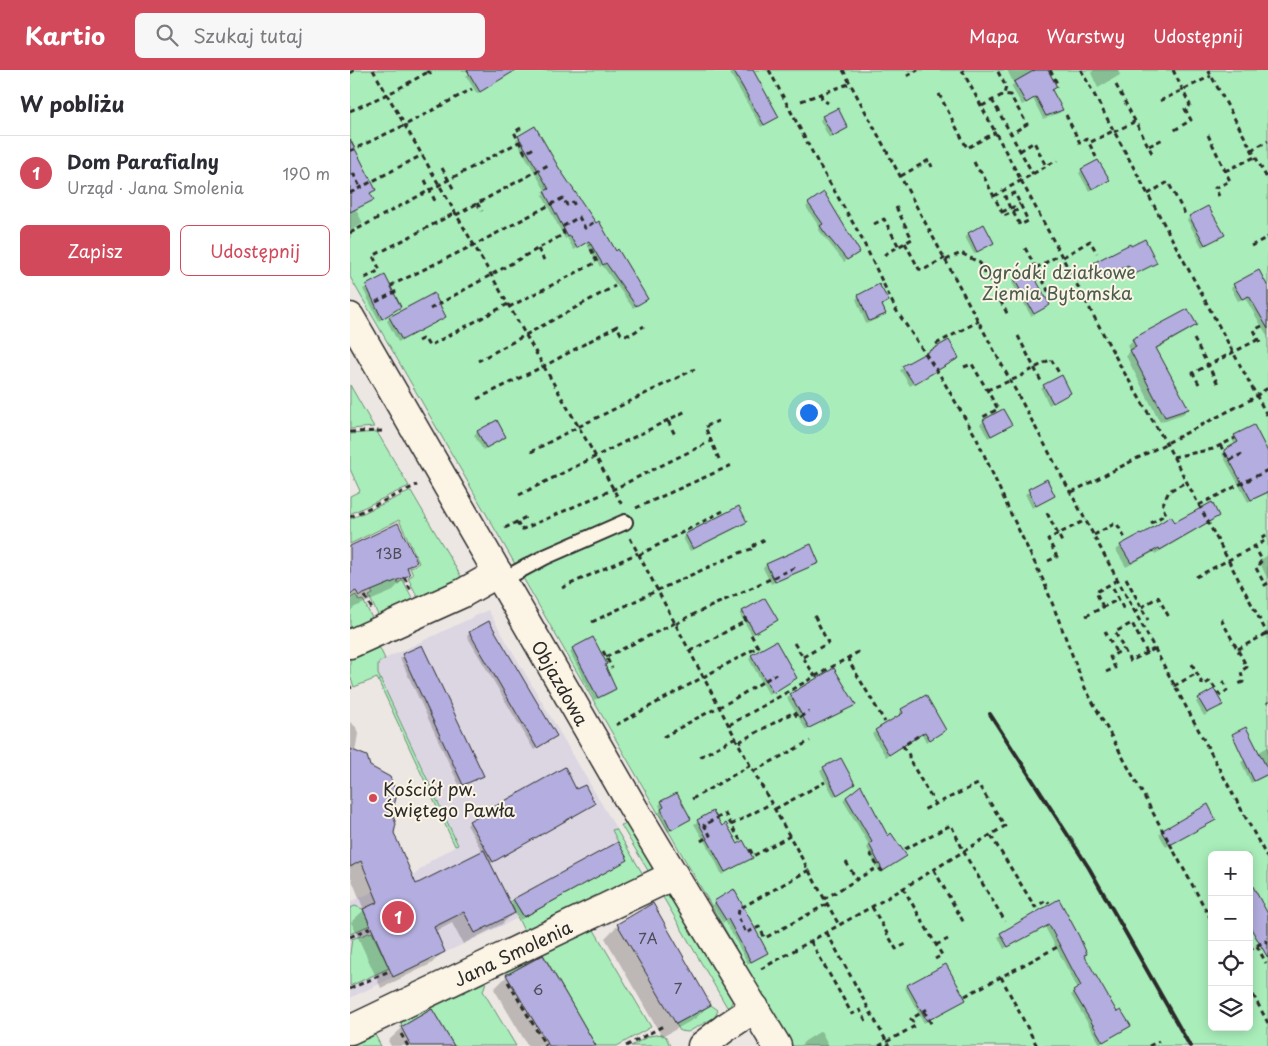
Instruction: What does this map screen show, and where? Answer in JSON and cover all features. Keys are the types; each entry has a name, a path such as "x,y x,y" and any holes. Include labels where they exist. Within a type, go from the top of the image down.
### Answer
{"street":[{"name":"Objazdowa","path":"350,317 596,743 777,1046"},
{"path":"350,644 500,577"},
{"name":"Jana Smolenia","path":"350,1030 674,875"},
{"path":"702,1046 755,1008"}],"lane":[{"path":"500,577 624,516"}],"path":[{"path":"350,73 355,70"},
{"path":"373,70 614,489 622,504 628,535 738,742 839,926"},
{"path":"350,111 387,94 427,71 431,74 435,70"},
{"path":"769,70 817,161 860,235 896,310 941,377 976,437 1044,582 1085,688 1208,914"},
{"path":"844,70 1268,859"},
{"path":"907,76 918,70"},
{"path":"962,70 1121,367 1166,443 1268,633 1238,649"},
{"path":"997,70 1006,87 1004,94"},
{"path":"1050,70 1058,85"},
{"path":"1081,70 1268,417"},
{"path":"1173,70 1190,105 1185,109 1190,120 1173,131"},
{"path":"1208,70 1268,180"},
{"path":"1160,101 1211,76"},
{"path":"801,101 851,83"},
{"path":"1116,85 1153,155"},
{"path":"350,151 405,125 472,89"},
{"path":"821,94 822,99 828,103"},
{"path":"939,94 966,148 996,132"},
{"path":"982,106 992,100 1004,94 1010,94 1028,124 1011,134 992,100"},
{"path":"1066,115 1080,143 1086,139 1096,157"},
{"path":"1089,143 1136,121"},
{"path":"522,128 514,132 525,153 534,148"},
{"path":"1208,134 1230,181 1215,188 1218,196"},
{"path":"1149,146 1165,138"},
{"path":"1014,140 1033,174"},
{"path":"1251,150 1268,141"},
{"path":"350,233 519,142"},
{"path":"1020,151 1034,142 1046,166"},
{"path":"350,193 422,155"},
{"path":"1225,171 1255,157"},
{"path":"901,176 929,160 932,167"},
{"path":"994,196 1057,160"},
{"path":"974,162 982,173 1004,216 1021,206"},
{"path":"365,278 380,270 373,256 548,165"},
{"path":"442,168 454,190"},
{"path":"353,173 360,187"},
{"path":"425,180 435,202"},
{"path":"1148,194 1168,182 1185,214"},
{"path":"1015,193 1028,221 1020,225 1012,210 1005,197 1015,193"},
{"path":"376,302 395,292 392,285 474,245 563,198 568,205 573,202 576,208"},
{"path":"477,203 482,211"},
{"path":"884,255 912,239 896,207"},
{"path":"430,309 564,234 562,227 579,217 585,228 594,222"},
{"path":"874,224 884,219 899,247"},
{"path":"1251,246 1268,237"},
{"path":"1036,268 1090,241 1096,253"},
{"path":"905,243 919,269 923,270 961,253 980,263 1008,315"},
{"path":"418,341 426,341 429,346 597,262 589,245"},
{"path":"1025,248 1048,290 1041,294"},
{"path":"538,249 544,260"},
{"path":"478,361 615,286"},
{"path":"936,344 979,321"},
{"path":"477,399 617,326 621,334 630,335 644,326"},
{"path":"1262,326 1254,330 1262,346"},
{"path":"1018,336 1042,381"},
{"path":"1194,339 1218,384"},
{"path":"1199,384 1193,373 1258,339"},
{"path":"987,390 1017,378 1051,360 1059,373"},
{"path":"964,367 972,364 998,409 983,417"},
{"path":"531,452 695,369"},
{"path":"1072,492 1250,400 1256,394 1268,388"},
{"path":"519,495 686,411"},
{"path":"719,459 705,427 720,420"},
{"path":"668,421 675,435"},
{"path":"381,423 390,438"},
{"path":"350,432 385,431"},
{"path":"1173,457 1213,449 1235,438"},
{"path":"517,522 521,530 614,489 711,441"},
{"path":"1220,445 1229,460 1242,454"},
{"path":"624,516 631,510 732,465"},
{"path":"1199,505 1268,470"},
{"path":"350,517 419,484 414,477"},
{"path":"1151,523 1166,514 1162,506 1169,491 1186,482"},
{"path":"562,588 638,554 723,511"},
{"path":"1047,513 1063,544"},
{"path":"505,528 528,516"},
{"path":"1048,562 1057,557 1048,539 1086,520"},
{"path":"1094,535 1116,524 1126,540"},
{"path":"1196,577 1263,542 1261,538 1268,534"},
{"path":"592,622 742,552 756,548 754,545 768,538"},
{"path":"1254,546 1262,560 1256,568 1265,585 1268,584"},
{"path":"606,657 794,568 795,572"},
{"path":"1126,578 1148,620"},
{"path":"1103,607 1096,592 1118,580"},
{"path":"1113,588 1124,610"},
{"path":"1134,612 1158,597 1170,619"},
{"path":"1086,616 1119,599"},
{"path":"690,651 746,621 742,613"},
{"path":"803,657 828,644 813,613"},
{"path":"1221,619 1247,668 1241,671 1243,682 1236,685"},
{"path":"1147,653 1132,623 1115,632 1130,661 1147,653 1154,649"},
{"path":"1105,631 1116,654"},
{"path":"616,725 758,647 750,633"},
{"path":"794,643 815,676"},
{"path":"1106,672 1115,668 1110,657 1124,650"},
{"path":"603,651 612,668"},
{"path":"729,724 860,652"},
{"path":"849,657 850,663 885,722"},
{"path":"1192,664 1203,685 1210,681 1220,695 1227,691 1223,680"},
{"path":"1174,686 1198,673"},
{"path":"663,737 730,702 776,674"},
{"path":"738,742 794,712 798,718 809,712"},
{"path":"918,736 903,746 910,755 909,758 935,804"},
{"path":"700,757 736,737"},
{"path":"754,771 810,741"},
{"path":"692,798 751,765"},
{"path":"776,809 825,782"},
{"path":"738,982 839,926 965,852 1005,826 978,784 921,811"},
{"path":"731,825 772,803"},
{"path":"701,841 710,836 704,825 724,814 740,840"},
{"path":"905,849 951,825 1005,921"},
{"path":"750,849 753,856 790,836"},
{"path":"991,836 1035,907 1047,900 1049,903"},
{"path":"870,853 883,872"},
{"path":"846,862 857,880"},
{"path":"824,898 878,867"},
{"path":"809,870 739,909 738,917 746,934 759,927 764,938 827,904"},
{"path":"934,870 964,923"},
{"path":"903,888 942,955 935,958"},
{"path":"872,906 896,949 906,944"},
{"path":"350,937 370,928"},
{"path":"827,933 888,1044"},
{"path":"936,945 948,939"},
{"path":"1253,948 1265,941 1268,942"},
{"path":"811,942 852,1014 860,1010 866,1022"},
{"path":"965,996 1061,945"},
{"path":"1257,946 1266,963"},
{"path":"350,989 389,972"},
{"path":"505,976 546,1046"},
{"path":"1001,977 1037,1046"},
{"path":"1253,994 1268,1022"},
{"path":"879,1046 888,1044 915,1026 911,1019 929,1008"},
{"path":"924,1011 932,1025"},
{"path":"626,1046 664,1025"},
{"path":"1149,1046 1159,1041"}],"shaded area":[{"path":"488,610 647,881 528,939 518,918 350,998 350,902 412,874 413,876 433,859 458,845 378,674 378,662"}],"green space":[{"name":"Ogródki działkowe Ziemia Bytomska","path":"350,70 1268,70 1268,1046 792,1046 350,277"},
{"path":"350,385 374,427 350,429"},
{"path":"377,432 409,486 350,514 350,496 360,491 350,469 350,434"},
{"path":"411,491 463,580 419,600 408,578 413,575 410,568 419,563 399,520 350,544 350,519"},
{"path":"395,576 398,583 403,580 414,602 379,617 369,596 373,594 370,588"},
{"path":"356,595 359,601 363,600 373,620 350,630 350,598"},
{"path":"377,642 385,659 378,663 378,674 458,845 455,846 377,678 354,687 350,676 350,654"},
{"path":"628,824 657,865 653,879 621,825"},
{"path":"616,829 647,881 528,939 510,902 514,900 524,917 627,860 612,830"},
{"path":"660,892 672,893 733,1000 730,1006 727,1007"},
{"path":"355,906 363,909 370,925 350,934 350,908"},
{"path":"598,927 594,930 651,1027 617,1046 596,1046 543,954 506,975 508,970"},
{"path":"372,932 389,968 350,986 352,939"},
{"path":"487,979 483,991 516,1046 454,1046 432,1009 401,1027 402,1021"},
{"path":"711,1005 718,1010 715,1017 688,1032 680,1031 676,1024"},
{"path":"662,1034 666,1037 670,1046 631,1046 649,1036"},
{"path":"375,1035 381,1046 351,1046"}],"building":[{"path":"467,70 516,70 480,92"},
{"path":"733,70 753,70 779,117 764,125"},
{"path":"1035,70 1048,70 1057,87 1052,90 1063,110 1046,116 1036,97 1026,103 1014,82"},
{"path":"838,108 848,128 833,136 822,116"},
{"path":"535,126 559,168 596,223 599,221 616,251 618,249 648,299 636,306 606,263 603,265 589,241 577,248 570,236 568,237 544,191 549,189 518,136"},
{"path":"350,139 376,190 370,193 374,200 350,212"},
{"path":"1098,160 1110,180 1092,189 1081,169"},
{"path":"824,192 860,252 847,260 820,226 823,224 808,203"},
{"path":"1208,206 1225,235 1205,245 1189,216"},
{"path":"984,224 994,243 977,252 968,233"},
{"path":"1145,239 1157,263 1133,275 1128,265 1101,279 1093,263 1130,244 1131,246"},
{"path":"1030,269 1050,305 1034,314 1014,279"},
{"path":"1259,270 1268,287 1268,329 1249,296 1242,299 1233,284"},
{"path":"385,275 401,307 382,319 366,285"},
{"path":"879,284 889,301 882,305 886,314 869,321 858,295"},
{"path":"434,293 446,317 402,340 389,317"},
{"path":"1188,309 1197,325 1156,348 1189,409 1165,417 1130,350 1136,347 1132,339"},
{"path":"949,340 959,358 914,384 902,366"},
{"path":"1062,375 1071,393 1053,403 1043,385"},
{"path":"1003,409 1012,425 991,436 983,420"},
{"path":"497,420 506,437 486,448 477,431"},
{"path":"1254,425 1268,452 1268,492 1251,500 1224,450 1238,442 1234,435"},
{"path":"1047,479 1055,496 1036,506 1028,489"},
{"path":"1212,502 1219,516 1160,550 1159,548 1131,563 1120,545 1141,535 1171,516 1175,522"},
{"path":"739,506 747,522 693,549 685,534"},
{"path":"398,523 417,562 407,567 410,575 359,596 356,591 350,594 350,546"},
{"path":"811,544 819,563 775,582 766,564"},
{"path":"765,598 778,620 755,633 742,611"},
{"path":"489,621 557,736 537,748 469,632"},
{"path":"593,637 607,664 605,665 616,689 598,698 572,648"},
{"path":"776,641 797,678 773,693 751,655"},
{"path":"422,645 484,776 463,785 402,654"},
{"path":"834,668 856,705 809,728 790,694"},
{"path":"1214,689 1223,705 1207,713 1198,698"},
{"path":"926,695 946,730 930,740 925,732 889,755 875,730 903,713 901,709"},
{"path":"1246,727 1268,770 1268,774 1254,781 1232,734"},
{"path":"350,749 367,756 370,766 390,777 397,794 392,813 396,824 394,833 416,884 484,850 515,913 475,933 464,912 434,927 445,952 393,977 363,909 378,902 361,861 350,867"},
{"path":"841,758 855,784 837,795 823,767"},
{"path":"565,767 576,789 585,785 595,804 493,862 469,821"},
{"path":"861,785 888,836 891,833 907,856 883,871 869,844 872,842 846,797"},
{"path":"677,793 691,819 671,830 661,809 664,807 661,801"},
{"path":"1208,804 1216,820 1170,845 1161,831"},
{"path":"713,811 722,826 726,823 738,844 743,840 753,858 725,872 697,820"},
{"path":"618,842 628,860 524,917 513,899"},
{"path":"1253,886 1268,914 1268,958 1253,932"},
{"path":"734,889 768,953 751,962 728,919 726,920 714,901"},
{"path":"1059,899 1079,936 1087,954 1084,955 1117,1012 1121,1010 1131,1026 1103,1042 1073,991 1081,986 1049,925 1008,947 1000,933"},
{"path":"653,903 711,1005 676,1024 617,924"},
{"path":"543,955 596,1046 549,1046 506,975"},
{"path":"946,964 966,1000 927,1021 907,985"},
{"path":"432,1009 454,1046 411,1046 401,1027"}],"railway":[{"path":"990,714 1089,868 1190,1046"}],"place":[{"name":"Kościół pw. Świętego Pawła","path":"373,798"},
{"name":"Dom Parafialny","path":"398,917"}]}
